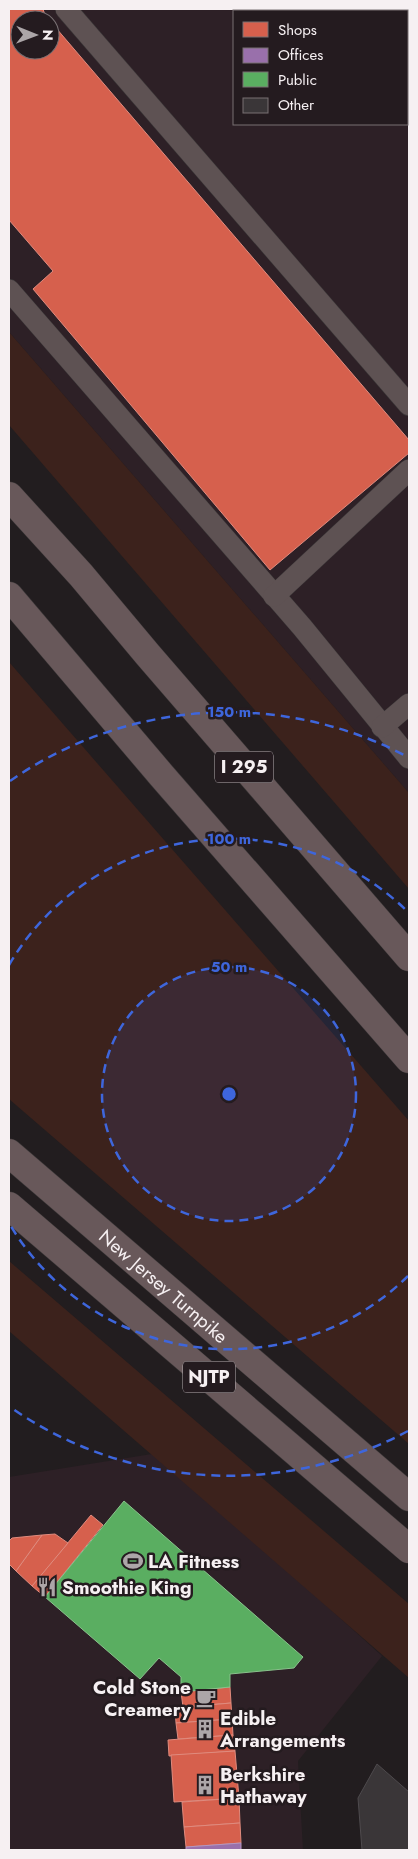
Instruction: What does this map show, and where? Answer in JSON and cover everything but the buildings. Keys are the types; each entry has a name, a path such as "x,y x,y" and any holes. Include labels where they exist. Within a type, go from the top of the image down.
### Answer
{"highway":[{"name":"I 295","path":"9,496 81,575 148,656 409,957"},
{"path":"9,596 162,776 409,1058"},
{"name":"New Jersey Turnpike","path":"9,1153 409,1497"},
{"name":"New Jersey Turnpike","path":"9,1206 409,1548"}],"lane":[{"path":"66,9 409,405"},
{"path":"9,290 302,628 409,758"},
{"path":"274,596 409,470"},
{"path":"382,727 409,704"}],"shaded area":[{"path":"9,9 409,9 409,793 9,332"},
{"path":"9,332 409,793 409,889 9,425"},
{"path":"9,662 409,1121 409,1444 9,1099"},
{"path":"9,1261 409,1604 409,1678 9,1331"},
{"path":"158,1453 382,1656 298,1761 303,1850 9,1850 9,1477"}],"place":[{"name":"LA Fitness","path":"133,1561"},
{"name":"Smoothie King","path":"47,1587"},
{"name":"Cold Stone Creamery","path":"206,1698"},
{"name":"Edible Arrangements","path":"205,1729"},
{"name":"Berkshire Hathaway","path":"205,1785"}]}
